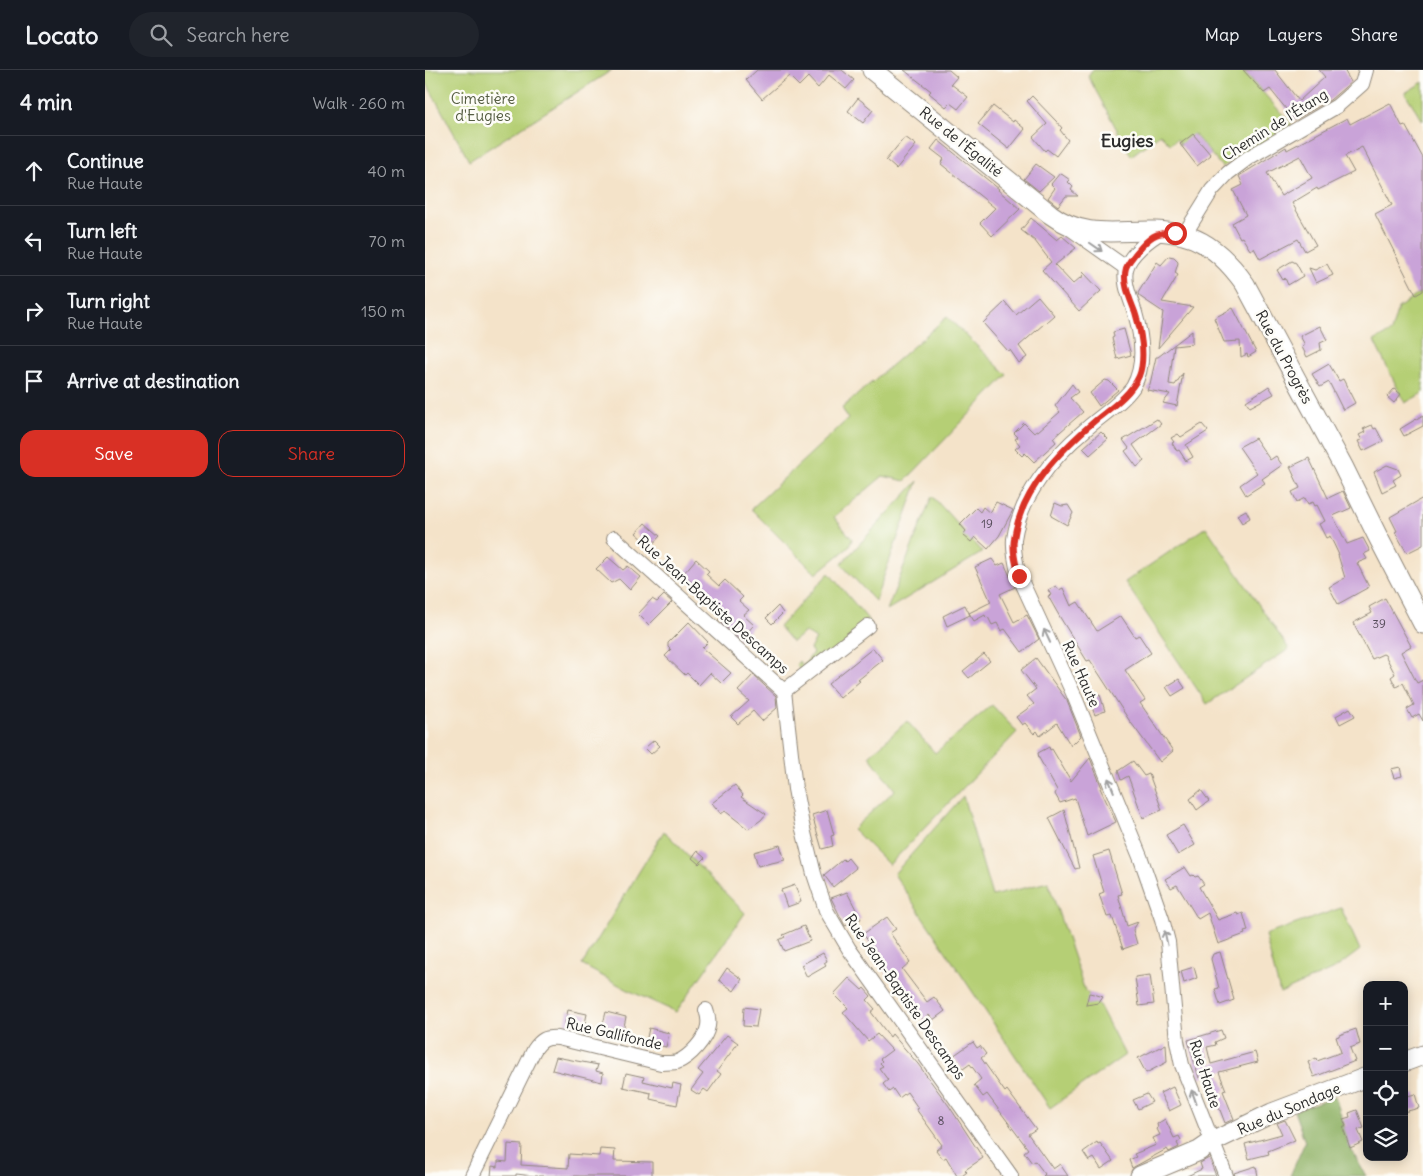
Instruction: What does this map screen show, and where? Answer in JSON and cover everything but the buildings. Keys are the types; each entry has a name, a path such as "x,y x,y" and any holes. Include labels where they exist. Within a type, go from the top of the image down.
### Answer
{"main road":[{"name":"Rue de l'Égalité","path":"871,70 1050,214"},
{"name":"Rue du Progrès","path":"1050,214 1066,225 1087,231 1105,233 1162,232 1184,235 1210,248 1234,269 1245,284 1343,466 1423,624"},
{"path":"1408,1061 1423,1055"},
{"name":"Rue du Sondage","path":"1139,1176 1199,1151 1212,1142 1272,1113 1363,1079"}],"street":[{"name":"Chemin de l'Étang","path":"1184,235 1213,190 1228,173 1248,158 1337,106 1362,84 1367,70"},
{"path":"1066,225 1126,268 1135,254 1150,238 1162,232"},
{"name":"Rue Haute","path":"1126,268 1128,292 1136,315 1139,333 1142,360 1139,375 1132,388 1062,452 1033,488 1018,522 1014,540 1015,557 1019,576 1071,690 1137,850 1162,919 1167,942 1177,1041 1182,1065 1226,1176"},
{"name":"Rue Jean-Baptiste Descamps","path":"614,538 784,691 795,789 801,824 826,910 849,949 1011,1176"},
{"path":"784,691 868,626"},
{"name":"Rue Gallifonde","path":"472,1176 533,1050 540,1041 548,1037 558,1038 661,1063 674,1063 684,1058 704,1037 709,1018 707,1010"}],"green space":[{"name":"Cimetière d'Eugies","path":"425,70 612,70 469,161 425,80"},
{"path":"1092,70 1243,70 1292,125 1222,167 1194,134 1180,145 1177,139 1170,144 1160,134 1131,156 1088,76"},
{"path":"1423,82 1423,121 1405,93"},
{"path":"1423,291 1423,393 1405,403 1374,341 1391,332 1398,308"},
{"path":"947,317 1007,375 905,481 883,476 834,517 852,539 849,547 816,574 751,509 848,419 842,408"},
{"path":"918,481 875,601 841,564"},
{"path":"932,496 983,552 887,610"},
{"path":"1206,527 1289,649 1207,704 1125,582"},
{"path":"829,573 871,623 805,675 796,665 799,661 803,666 813,653 810,649 816,639 805,632 792,642 779,627"},
{"path":"992,705 1017,732 889,865 853,829 895,790 869,756 907,721 935,753"},
{"path":"963,796 992,896 1048,882 1085,991 1097,1001 1125,1055 1050,1108 894,874"},
{"path":"664,831 745,913 676,1012 630,991 582,965"},
{"path":"1341,908 1360,950 1336,968 1280,993 1265,935"},
{"path":"1335,1096 1352,1151 1366,1176 1290,1176 1305,1142 1294,1111"}],"district":[{"name":"Eugies","path":"1127,141"}],"route":[{"path":"1019,576 1015,559 1014,540 1018,522 1033,488 1062,452 1132,388 1139,375 1142,360 1139,333 1136,315 1128,292 1126,268 1135,254 1150,238 1162,232 1175,233"}]}
